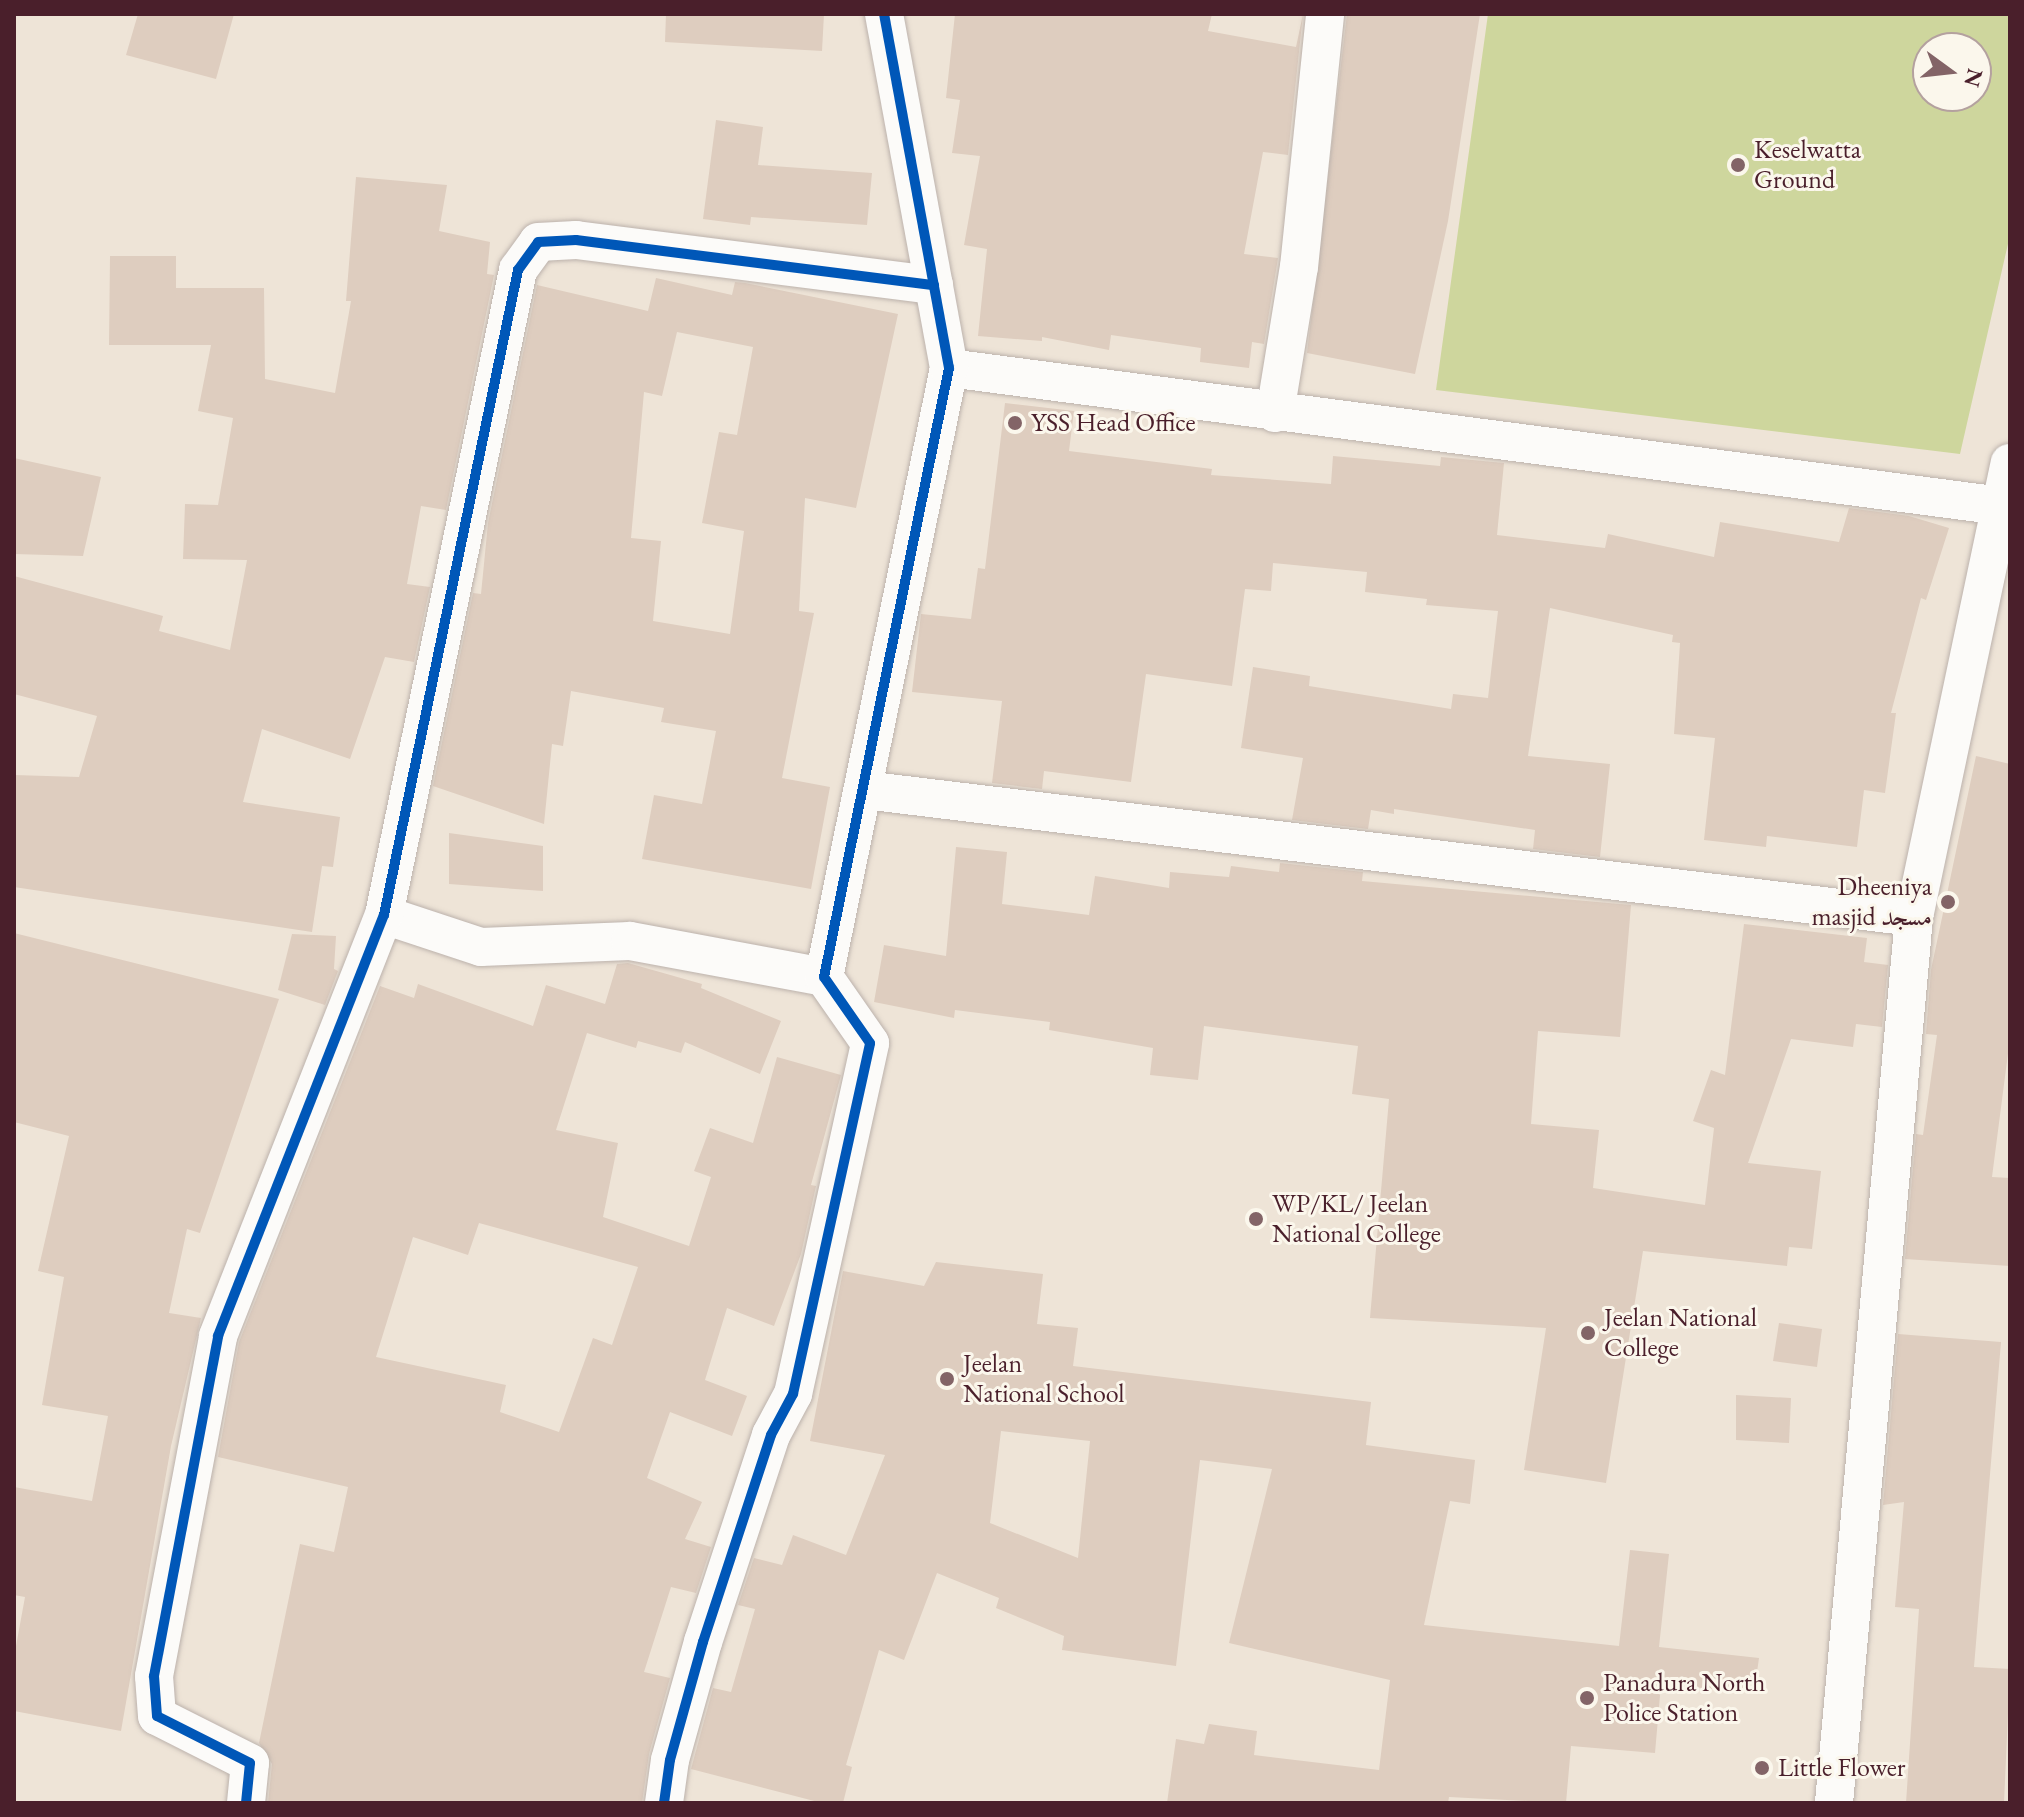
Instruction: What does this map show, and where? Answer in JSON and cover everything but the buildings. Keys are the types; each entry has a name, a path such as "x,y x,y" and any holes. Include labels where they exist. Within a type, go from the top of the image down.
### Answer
{"street":[{"path":"824,977 949,368 884,14"},
{"path":"1275,413 1299,267 1325,14"},
{"path":"246,1803 250,1763 157,1716 154,1676 218,1336 384,915 518,270 538,242 576,240 934,285"},
{"path":"949,368 2001,506"},
{"path":"1834,1803 1914,917 2010,463"},
{"path":"864,790 1914,917"},
{"path":"384,915 481,947 630,941 824,977 870,1043 800,1368 755,1478 703,1642 670,1760 664,1803"}],"green space":[{"name":"Keselwatta Ground","path":"1488,14 2010,14 2010,235 1960,454 1436,390"}],"cycle path":[{"path":"664,1803 670,1760 703,1642 771,1435 793,1394 870,1043 824,977 949,368 884,14"},
{"path":"246,1803 250,1763 157,1716 154,1676 218,1336 384,915 518,270 538,242 576,240 934,285"}],"place":[{"name":"Keselwatta Ground","path":"1738,165"},
{"name":"YSS Head Office","path":"1015,423"},
{"name":"Dheeniya masjid مسجد","path":"1948,902"},
{"name":"WP/KL/ Jeelan National College","path":"1256,1219"},
{"name":"Jeelan National College","path":"1588,1333"},
{"name":"Jeelan National School","path":"947,1379"},
{"name":"Panadura North Police Station","path":"1587,1698"},
{"name":"Little Flower","path":"1762,1768"}]}
